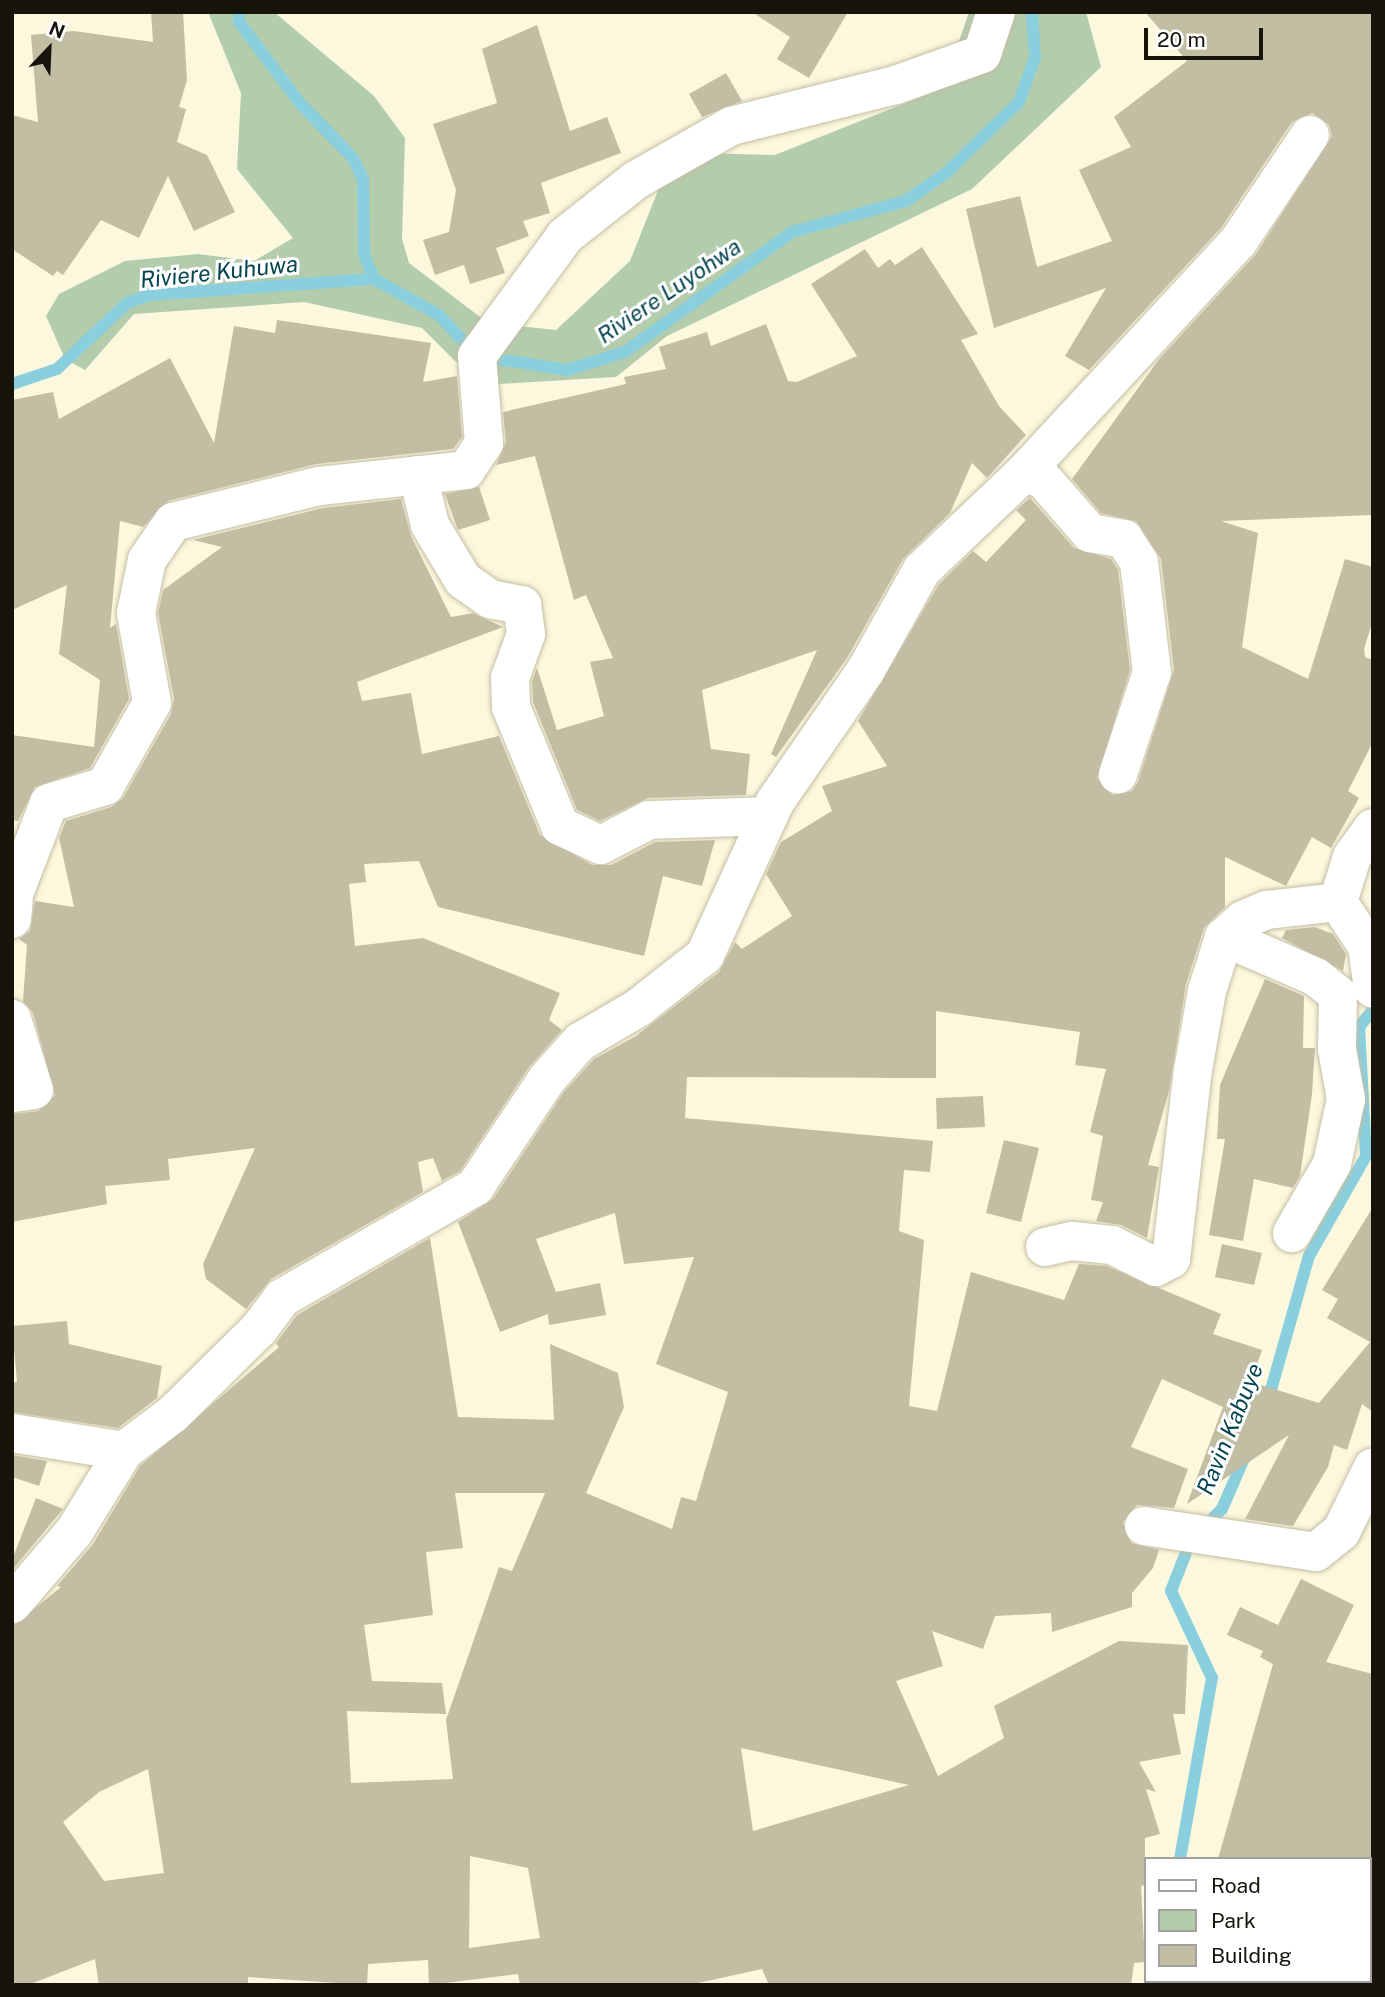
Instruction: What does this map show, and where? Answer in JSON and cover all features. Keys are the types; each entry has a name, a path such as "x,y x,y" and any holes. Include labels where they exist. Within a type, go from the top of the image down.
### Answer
{"street":[{"path":"12,919 14,894 49,803 105,786 152,703 136,613 147,560 173,522 319,486 466,470 484,443 477,356 565,236 636,180 730,126 897,85 982,54 996,12"},
{"path":"12,1604 74,1532 124,1451 173,1414 259,1329 282,1298 475,1186 547,1079 580,1042 638,1008 705,955 768,816 866,670 922,570 1024,473 1238,242 1310,135"},
{"path":"1024,473 1043,479 1090,534 1124,539 1139,562 1152,672 1118,774"},
{"path":"418,475 430,525 463,580 490,599 522,605 526,634 510,678 511,707 560,826 601,845 649,820 768,816"},
{"path":"1338,902 1352,857 1373,828"},
{"path":"1045,1247 1072,1241 1112,1245 1156,1267 1171,1259 1193,1070 1207,991 1224,937 1243,920 1267,910 1338,902"},
{"path":"1338,902 1367,946 1373,989"},
{"path":"1224,937 1316,977 1339,996 1337,1049 1346,1099 1332,1164 1292,1233"},
{"path":"12,1019 34,1090 12,1093"},
{"path":"12,1433 124,1451"},
{"path":"1144,1526 1316,1552 1341,1532 1373,1467"}],"green space":[{"path":"208,12 274,12 374,96 405,138 402,239 409,263 488,323 556,330 630,261 659,188 696,153 775,155 943,88 969,12 1086,12 1101,67 972,189 667,336 616,377 499,384 455,361 422,328 304,302 134,314 85,370 65,359 46,316 59,294 125,261 198,254 254,261 293,238 237,169 241,93"}],"building":[{"path":"151,12 183,12 187,80 179,107 186,109 177,142 207,155 235,212 194,231 168,176 139,238 101,220 63,275 57,271 53,276 12,249 12,115 38,122 31,35 74,31 153,42"},
{"path":"752,12 848,12 809,78 777,59 790,37"},
{"path":"1145,12 1373,12 1373,515 1221,521 1258,533 1242,647 1308,679 1345,559 1373,567 1373,620 1364,649 1365,657 1373,660 1373,742 1348,791 1359,798 1331,848 1312,837 1286,886 1225,857 1225,907 1204,928 1186,984 1169,1091 1148,1165 1159,1167 1147,1238 1121,1225 1096,1221 1103,1202 1091,1200 1103,1136 1090,1132 1106,1069 1075,1065 1080,1032 936,1011 936,1078 687,1077 685,1118 933,1141 930,1172 904,1170 899,1231 924,1240 909,1406 937,1411 971,1272 1064,1300 1079,1264 1106,1266 1221,1314 1213,1334 1262,1350 1251,1382 1319,1403 1370,1342 1327,1318 1338,1299 1322,1290 1373,1207 1373,1412 1362,1404 1347,1450 1334,1445 1328,1467 1293,1526 1245,1519 1289,1435 1187,1504 1223,1407 1162,1379 1131,1447 1188,1469 1174,1508 1137,1505 1123,1522 1131,1543 1159,1550 1153,1568 1132,1593 1132,1607 1052,1632 1051,1613 995,1616 983,1649 932,1631 943,1666 896,1681 938,1776 1004,1738 994,1706 1119,1641 1188,1645 1185,1714 1173,1714 1181,1754 1139,1762 1156,1792 1146,1789 1160,1834 1145,1838 1144,1885 1141,1886 1144,1962 1134,1963 1131,1985 769,1985 762,1969 689,1985 520,1985 518,1974 429,1985 428,1960 368,1964 367,1985 248,1977 248,1985 99,1985 95,1959 28,1985 12,1985 12,1627 61,1587 57,1586 93,1544 140,1466 279,1347 276,1343 297,1315 430,1238 458,1417 554,1420 550,1344 618,1373 624,1407 586,1493 672,1529 681,1497 696,1501 728,1392 656,1364 694,1257 624,1264 615,1213 536,1239 556,1292 600,1283 606,1315 549,1325 548,1314 500,1332 458,1222 493,1199 564,1092 594,1059 636,1036 719,972 735,942 742,949 792,916 766,874 781,842 832,811 822,786 887,766 858,721 939,584 973,551 986,562 1026,520 1016,510 1030,498 1074,548 1111,559 1118,570 1130,670 1097,778 1112,795 1132,791 1138,782 1174,670 1161,559 1136,521 1101,513 1072,479 1160,358 1256,254 1332,136 1329,125 1312,113 1292,122 1221,228 1089,370 1065,356 1106,288 994,328 966,209 1020,196 1037,267 1112,241 1079,170 1131,147 1114,117 1187,61","holes":["455,1493 545,1493 512,1571 499,1567 446,1720 453,1779 351,1783 347,1711 446,1714 442,1683 372,1681 364,1625 433,1615 426,1552 463,1548","741,1748 909,1785 753,1831","148,1769 164,1873 104,1881 63,1822 99,1792","470,1856 528,1868 540,1938 469,1948"]},
{"path":"537,25 570,131 607,117 621,153 541,183 550,213 523,221 529,236 496,248 505,273 470,284 464,265 435,275 423,240 449,232 456,190 433,124 497,103 482,49"},
{"path":"726,73 742,101 702,117 689,94"},
{"path":"922,247 978,334 961,340 999,406 1026,435 987,478 972,463 950,513 903,559 847,658 776,757 771,754 817,650 702,690 711,749 750,754 746,795 648,798 600,821 577,810 533,702 532,681 537,668 557,730 604,716 590,662 613,658 586,595 574,600 535,456 496,465 506,442 503,412 626,384 624,377 666,369 659,347 707,332 711,346 766,324 788,381 797,382 857,356 811,284 865,249 878,268 890,259 895,265"},
{"path":"277,320 431,343 423,382 457,376 462,437 453,449 316,464 168,501 143,527 120,521 110,628 116,624 129,699 90,768 35,787 18,821 12,820 12,735 94,747 100,680 59,654 67,585 12,610 12,400 53,392 59,419 170,358 214,443 234,326 275,333"},
{"path":"479,487 490,520 458,530 445,494"},
{"path":"401,499 411,536 451,617 473,613 503,627 357,682 362,701 411,693 422,754 499,736 540,835 592,865 611,865 655,842 715,840 702,886 663,876 644,956 438,907 419,861 364,864 366,882 349,884 355,946 423,938 560,993 549,1020 562,1030 529,1067 460,1171 442,1181 433,1158 418,1162 423,1192 271,1279 246,1309 206,1279 203,1264 255,1148 168,1159 170,1180 105,1186 107,1204 12,1222 12,1114 38,1111 55,1095 33,1013 23,1001 27,945 19,939 30,931 35,901 74,907 59,838 66,821 111,807 123,798 171,714 174,699 158,613 163,590 222,547 193,540 323,508"},
{"path":"1315,927 1333,934 1346,954 1343,971 1282,938 1286,930"},
{"path":"1265,979 1304,996 1303,1048 1315,1048 1312,1094 1300,1176 1293,1188 1254,1179 1243,1241 1209,1235 1225,1139 1217,1139 1220,1085"},
{"path":"983,1096 985,1127 937,1129 936,1098"},
{"path":"1004,1140 1039,1148 1021,1222 986,1213"},
{"path":"1222,1244 1262,1253 1254,1285 1215,1277"},
{"path":"67,1321 69,1344 162,1366 157,1398 118,1428 12,1412 12,1382 17,1382 12,1326"},
{"path":"12,1455 47,1461 39,1486 12,1477"},
{"path":"36,1498 63,1509 13,1569 12,1560"},
{"path":"1301,1579 1354,1605 1326,1662 1373,1674 1373,1859 1219,1857 1273,1664 1260,1657 1263,1651 1227,1635 1240,1607 1278,1625"}],"waterway":[{"name":"Riviere Luyohwa","path":"239,12 239,22 299,102 352,157 363,179 364,255 374,279 439,315 477,356 567,370 625,352 792,232 906,201 946,173 1019,102 1035,57 1032,12"},
{"name":"Riviere Kuhuwa","path":"12,384 57,369 127,303 149,295 374,279"},
{"name":"Ravin Kabuye","path":"1267,1404 1309,1256 1366,1156 1359,1027 1373,1010"},
{"name":"Ravin Kabuye","path":"1204,1527 1222,1509 1245,1456"},
{"name":"Ravin Kabuye","path":"1180,1857 1212,1678 1171,1591 1191,1540"}]}
